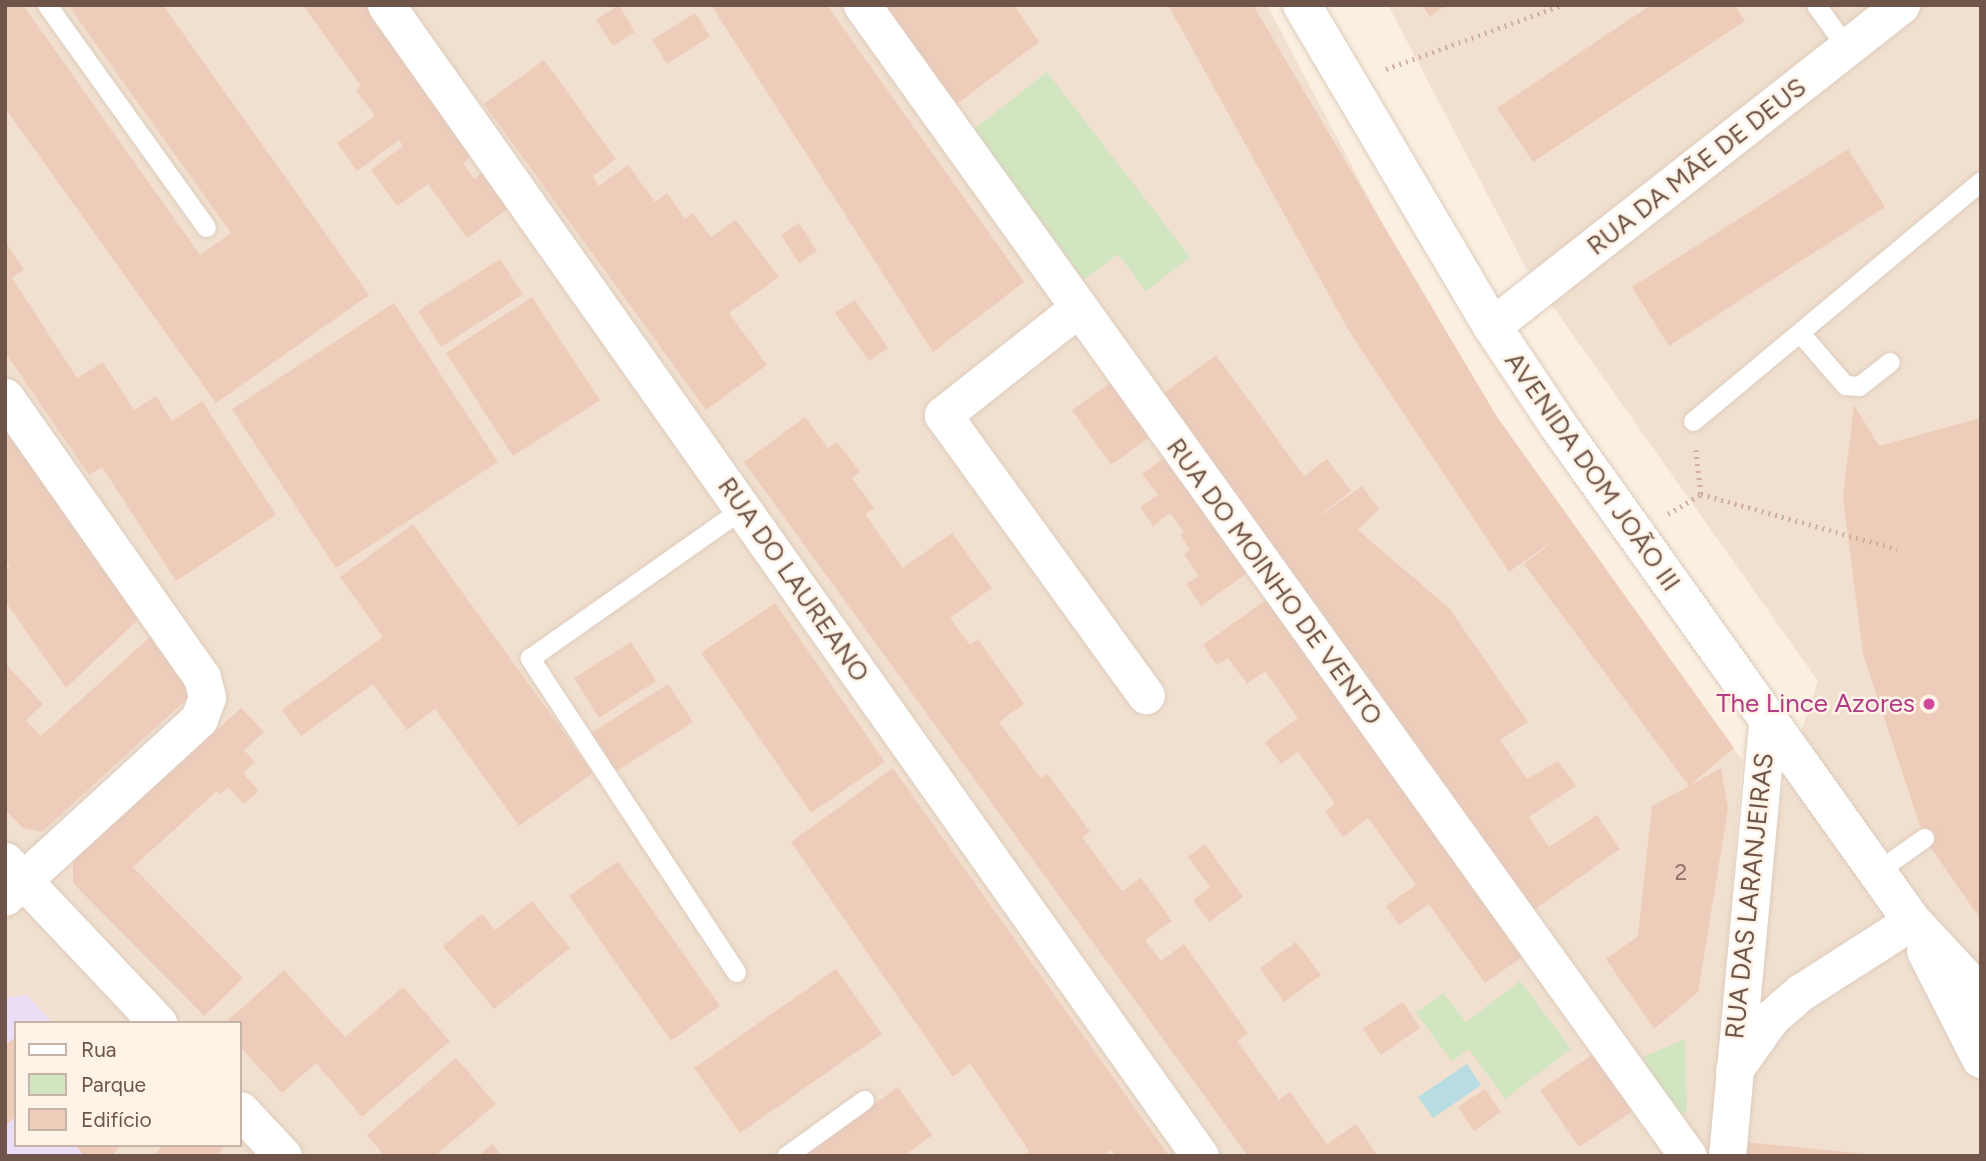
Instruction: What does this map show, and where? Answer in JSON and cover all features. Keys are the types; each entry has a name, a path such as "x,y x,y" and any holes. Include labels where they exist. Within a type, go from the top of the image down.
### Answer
{"main road":[{"name":"AVENIDA DOM JOÃO III","path":"1302,5 1492,326 1767,723 1912,921 1981,995"},
{"name":"AVENIDA DOM JOÃO III","path":"1912,921 1981,1059"}],"street":[{"name":"RUA DO LAUREANO","path":"386,5 1200,1156"},
{"name":"RUA DO MOINHO DE VENTO","path":"862,5 1077,309 1688,1156"},
{"name":"RUA DA MÃE DE DEUS","path":"1492,326 1848,49 1900,5"},
{"path":"1077,309 943,415 1146,695"},
{"path":"5,397 202,677 207,697 199,719 11,879 156,1021"},
{"name":"RUA DAS LARANJEIRAS","path":"1727,1156 1767,723"},
{"name":"RUA DAS LARANJEIRAS","path":"1734,1070 1771,1018 1801,992 1912,921"},
{"path":"242,1112 283,1156"}],"lane":[{"path":"47,5 206,227"},
{"path":"1816,5 1848,49"},
{"path":"1693,421 1981,181"},
{"path":"1800,333 1845,385 1859,386 1890,362"},
{"path":"736,972 530,658 742,509"},
{"path":"1876,872 1924,838"},
{"path":"786,1156 864,1100"}],"path":[{"path":"1346,83 1562,5"},
{"path":"1693,421 1702,494"},
{"path":"1635,534 1702,494 1897,549"}],"shaded area":[{"path":"5,5 1267,5 1418,291 1497,417 1742,760 1711,1156 5,1156"},
{"path":"1388,5 1981,5 1981,1156 1714,1156 1737,924 1818,681 1527,270"},
{"path":"27,995 51,1021 14,1021 14,1147 120,1147 111,1156 5,1156 5,998"}],"green space":[{"path":"1047,72 1190,257 1146,291 1118,254 1084,280 974,129"},
{"path":"1520,981 1571,1049 1505,1099 1469,1049 1452,1061 1416,1013 1443,993 1466,1022"},
{"path":"1685,1039 1687,1112 1673,1115 1643,1057"}],"water":[{"path":"1467,1064 1481,1085 1433,1118 1418,1097"}],"building":[{"path":"5,5 23,5 200,255 231,233 68,5 163,5 369,295 216,403 5,108"},
{"path":"303,5 371,5 478,152 463,163 474,179 487,169 513,205 467,238 428,184 397,206 371,170 403,146 399,140 357,171 337,143 375,116 356,90 361,86"},
{"path":"619,5 635,32 613,46 596,20"},
{"path":"711,5 827,5 1024,282 933,352"},
{"path":"878,5 1014,5 1039,42 953,107"},
{"path":"1168,5 1253,5 1497,417 1734,748 1689,786 1524,564 1561,535 1509,572 1349,331"},
{"path":"1422,5 1446,5 1430,17"},
{"path":"1651,5 1735,5 1745,21 1533,162 1497,108"},
{"path":"695,13 710,36 667,64 652,40"},
{"path":"544,60 616,159 593,176 599,186 628,165 655,202 667,193 685,219 693,213 711,237 736,220 779,277 729,313 767,365 706,410 484,104"},
{"path":"1848,149 1885,207 1669,346 1632,287"},
{"path":"799,223 817,251 799,263 781,235"},
{"path":"5,241 24,270 12,278 77,378 103,362 134,410 156,396 172,421 202,401 276,515 176,581 102,467 89,475 5,352"},
{"path":"500,259 523,294 441,347 418,311"},
{"path":"532,297 600,400 513,456 446,353"},
{"path":"855,300 888,348 869,361 835,313"},
{"path":"394,303 498,462 336,568 232,409"},
{"path":"1216,355 1304,476 1327,459 1351,491 1308,524 1362,486 1379,509 1358,530 1449,608 1528,722 1500,740 1527,779 1558,761 1576,786 1529,817 1549,847 1597,815 1620,849 1527,915 1160,396"},
{"path":"1118,378 1156,433 1111,465 1072,410"},
{"name":"The Lince Azores","path":"1854,405 1879,446 1981,418 1981,920 1924,838 1863,654 1843,497"},
{"path":"805,417 828,448 837,442 860,472 852,478 874,508 865,514 903,568 952,533 992,588 950,618 970,645 978,639 1024,704 999,722 1041,778 1047,773 1090,832 1082,837 1122,891 1141,878 1172,921 1145,940 1161,961 1184,944 1248,1033 1237,1041 1279,1100 1290,1092 1327,1144 1356,1124 1378,1156 1248,1156 744,462"},
{"path":"5,423 142,616 66,688 5,601 5,570 10,566 5,559"},
{"path":"1174,451 1256,567 1201,606 1186,584 1199,576 1184,554 1190,550 1180,535 1184,532 1170,513 1153,526 1140,507 1158,495 1142,474"},
{"path":"413,524 593,773 519,826 435,709 407,730 373,684 301,736 282,710 383,637 340,577"},
{"path":"1277,592 1531,951 1485,983 1429,904 1399,925 1386,906 1416,885 1368,818 1343,837 1325,811 1335,804 1298,752 1281,764 1265,742 1298,718 1265,671 1247,684 1228,658 1217,665 1203,645"},
{"path":"775,603 885,762 811,813 701,653"},
{"path":"152,635 189,676 190,696 42,832 23,828 5,809 5,663 43,704 26,720 41,736"},
{"path":"631,642 656,681 599,718 574,678"},
{"path":"668,684 693,722 615,772 591,733"},
{"path":"241,708 264,732 244,750 255,762 243,773 259,791 244,804 228,787 220,794 217,791 133,867 243,978 204,1016 73,883 73,861"},
{"path":"893,768 1169,1156 1116,1156 1111,1150 1102,1156 1023,1156 1029,1151 970,1063 953,1077 791,842"},
{"path":"1721,768 1728,809 1698,992 1654,1029 1606,959 1638,936 1652,806"},
{"path":"1205,844 1243,897 1209,922 1193,900 1210,887 1188,857"},
{"path":"618,861 720,1006 671,1041 569,896"},
{"path":"532,901 570,948 494,1009 443,946 482,914 495,930"},
{"path":"1296,942 1321,975 1284,1002 1260,968"},
{"path":"836,969 882,1034 740,1133 694,1068"},
{"path":"284,970 345,1037 403,987 450,1041 362,1117 316,1063 282,1093 242,1049 242,1021 227,1021"},
{"path":"1403,1002 1420,1028 1381,1055 1363,1029"},
{"path":"14,1038 14,1118 5,1126 5,1046"},
{"path":"1601,1049 1640,1106 1579,1147 1540,1090"},
{"path":"456,1058 496,1104 435,1156 385,1156 367,1135"},
{"path":"898,1087 932,1135 904,1156 802,1156"},
{"path":"1485,1089 1501,1112 1474,1131 1458,1107"},
{"path":"1744,1142 1866,1154 1866,1156 1743,1156"},
{"path":"492,1144 502,1156 479,1156"},
{"path":"77,1147 120,1147 111,1156 84,1156"},
{"path":"162,1147 224,1148 215,1156 153,1156"}],"place":[{"name":"The Lince Azores","path":"1929,704"}]}
